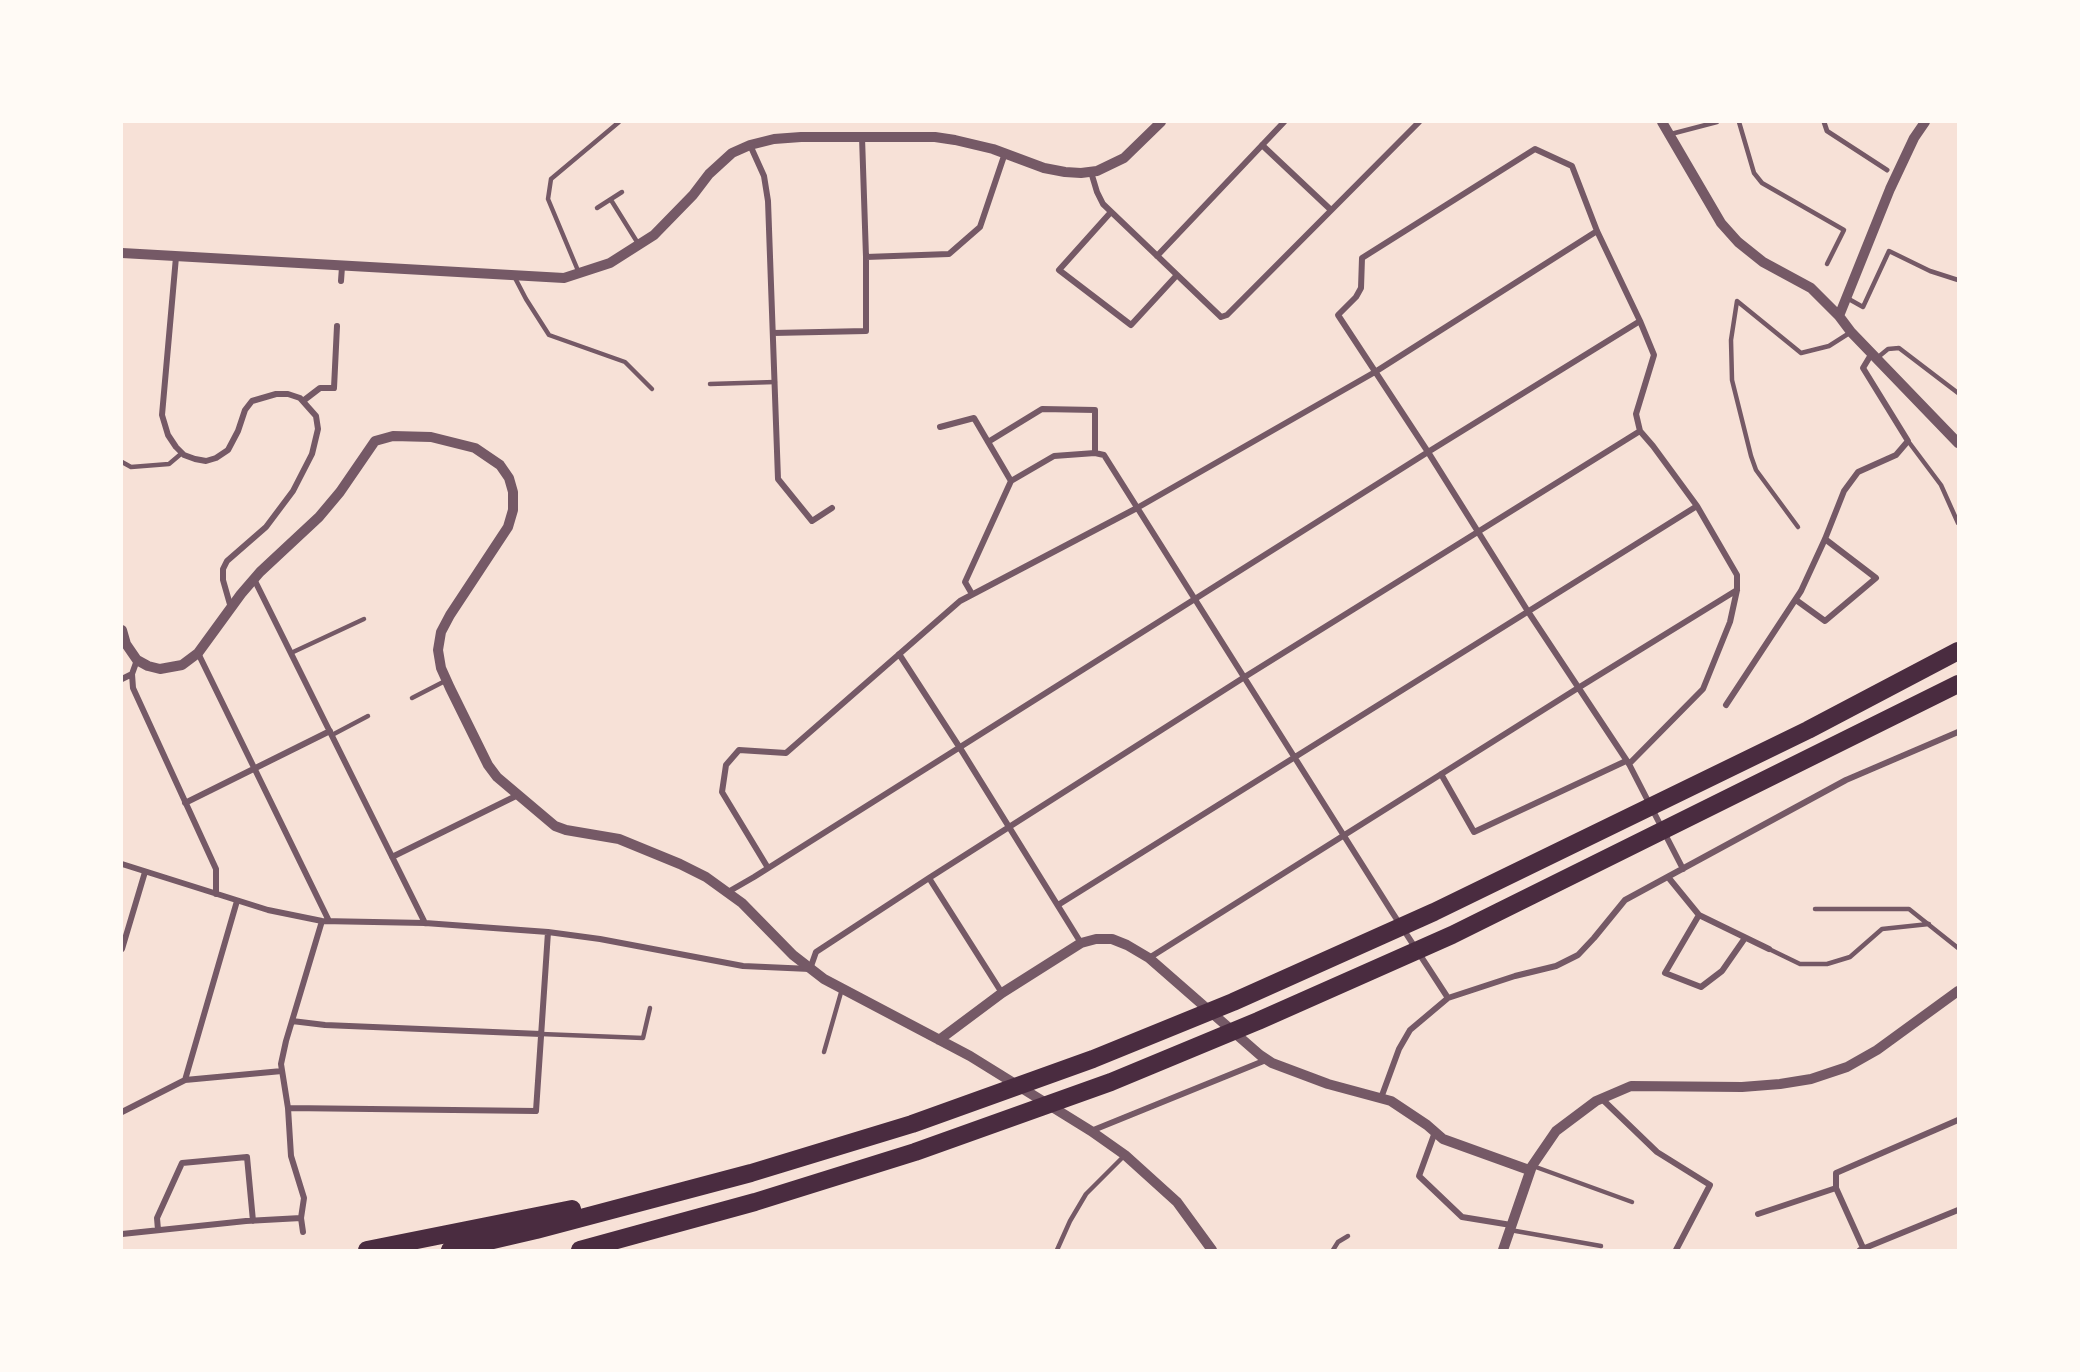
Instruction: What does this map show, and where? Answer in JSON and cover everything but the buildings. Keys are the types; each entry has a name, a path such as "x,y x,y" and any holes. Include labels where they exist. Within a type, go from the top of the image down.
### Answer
{"highway":[{"path":"450,1251 751,1173 912,1124 1093,1059 1233,1002 1434,912 1808,730 1959,651"},
{"path":"609,1251 754,1202 915,1152 1100,1086 1258,1021 1452,935 1959,684"},
{"path":"366,1251 751,1173"},
{"path":"580,1251 754,1202"}],"street":[{"path":"122,253 564,278 610,263 654,235 693,195 709,174 732,153 750,145 774,139 935,137 1005,153 1054,170 1091,172 1124,158 1161,122"},
{"path":"1157,256 1284,122"},
{"path":"1091,172 1103,204 1221,317 1227,315 1419,122"},
{"path":"1662,122 1721,223 1738,242 1763,262 1811,288 1959,443"},
{"path":"1824,122 1827,132 1887,170"},
{"path":"1839,316 1890,189 1914,138 1925,122"},
{"path":"773,333 866,331 862,137"},
{"path":"750,145 764,176 768,201 778,479 812,521 832,508"},
{"path":"1262,145 1331,210"},
{"path":"1441,774 1474,832 1628,762 1703,689 1730,622 1737,591 1737,575 1697,506 1640,431 1636,414 1654,355 1598,231 1572,166 1535,149 1362,258 1361,288 1356,297 1338,315 1428,452 1529,613 1628,762 1683,868"},
{"path":"866,257 949,254 980,227 1005,153"},
{"path":"1111,212 1059,270 1131,325 1177,275"},
{"path":"768,868 722,792 726,765 739,750 786,753 960,600 1137,507 1375,372 1598,231"},
{"path":"176,257 162,415 168,435 182,453 206,461 216,458 228,450 245,410 252,401 276,394 288,394 303,401 316,417 318,429 312,454 293,491 266,527 227,561 223,569 223,580 231,608"},
{"path":"341,281 342,267"},
{"path":"728,892 1640,321"},
{"path":"303,401 320,388 333,388 337,326"},
{"path":"1726,705 1796,600 1825,539 1844,491 1858,472 1896,455 1908,441 1863,369 1874,356"},
{"path":"988,442 1042,410 1095,410 1095,453"},
{"path":"940,427 974,418 1011,481"},
{"path":"810,969 816,952 929,878 1243,678 1640,431"},
{"path":"122,630 126,644 137,660 148,666 171,668 182,665 198,653 254,579 319,517 340,492 375,441 393,436 431,437 475,448 500,465 509,478 513,492 513,510 508,527 441,632 438,650 441,668 488,765 497,777 555,826 620,839 706,877 742,903 810,969 842,989 970,1056 1091,1131 1125,1155 1177,1203 1212,1251"},
{"path":"972,594 965,582 1011,481 1054,456 1095,453 1104,455 1243,678 1448,998"},
{"path":"1058,905 1697,506"},
{"path":"1796,600 1825,621 1876,578 1825,539"},
{"path":"254,579 425,923"},
{"path":"1149,958 1578,688 1737,591"},
{"path":"198,653 255,768 325,921 292,1021 281,1064 288,1108 291,1156 304,1197 301,1218 303,1232"},
{"path":"899,654 1081,943"},
{"path":"137,660 132,674 133,688 216,869 216,894"},
{"path":"122,679 132,674"},
{"path":"1380,1098 1399,1049 1410,1030 1448,998 1515,976 1556,966 1578,955 1625,900 1845,780 1959,732"},
{"path":"185,803 331,733"},
{"path":"392,857 518,795"},
{"path":"122,864 268,910 325,921 425,923 548,932 600,939 743,966 810,969"},
{"path":"122,949 145,872"},
{"path":"1668,877 1699,915 1769,949"},
{"path":"929,878 1002,993"},
{"path":"185,1080 237,901"},
{"path":"1699,915 1665,973 1701,987 1722,971 1745,938"},
{"path":"288,1108 536,1111 548,932"},
{"path":"939,1040 1002,993 1081,943 1096,939 1113,939 1149,958 1263,1057 1328,1084 1391,1101 1443,1139 1531,1168"},
{"path":"1503,1251 1531,1168 1557,1131 1602,1099 1631,1086 1742,1087 1811,1079 1847,1067 1877,1050 1959,991"},
{"path":"292,1021 325,1025 541,1034"},
{"path":"1091,1131 1263,1057"},
{"path":"122,1112 185,1080 282,1071"},
{"path":"1602,1099 1658,1152 1710,1185 1676,1251"},
{"path":"1959,1120 1836,1173 1836,1188 1862,1250 1959,1210"},
{"path":"1435,1132 1419,1176 1462,1217 1510,1227"},
{"path":"158,1230 157,1218 182,1162 247,1157 253,1221"},
{"path":"1758,1214 1836,1188"},
{"path":"122,1234 301,1218"}],"lane":[{"path":"579,273 548,199 551,179 620,122"},
{"path":"1670,135 1717,122"},
{"path":"1739,122 1754,173 1762,183 1844,230 1827,264"},
{"path":"597,208 622,192"},
{"path":"610,200 639,245"},
{"path":"1846,297 1863,307 1889,251 1930,271 1959,280"},
{"path":"514,276 525,299 549,335 625,362 652,389"},
{"path":"1798,527 1756,470 1751,456 1732,380 1731,339 1737,301 1801,353 1829,346 1851,332"},
{"path":"1874,356 1899,348 1959,393"},
{"path":"710,384 775,382"},
{"path":"1908,441 1941,485 1959,523"},
{"path":"122,462 131,466 168,464 182,453"},
{"path":"291,653 364,620"},
{"path":"412,698 447,680"},
{"path":"331,733 368,716"},
{"path":"1815,909 1909,909 1959,948"},
{"path":"1769,949 1800,964 1827,964 1850,957 1882,929 1929,924"},
{"path":"824,1052 842,989"},
{"path":"541,1034 643,1038 650,1008"},
{"path":"1057,1251 1070,1221 1086,1194 1125,1155"},
{"path":"1531,1168 1632,1202"},
{"path":"1510,1227 1601,1246"},
{"path":"1333,1251 1338,1242 1348,1236"}]}
